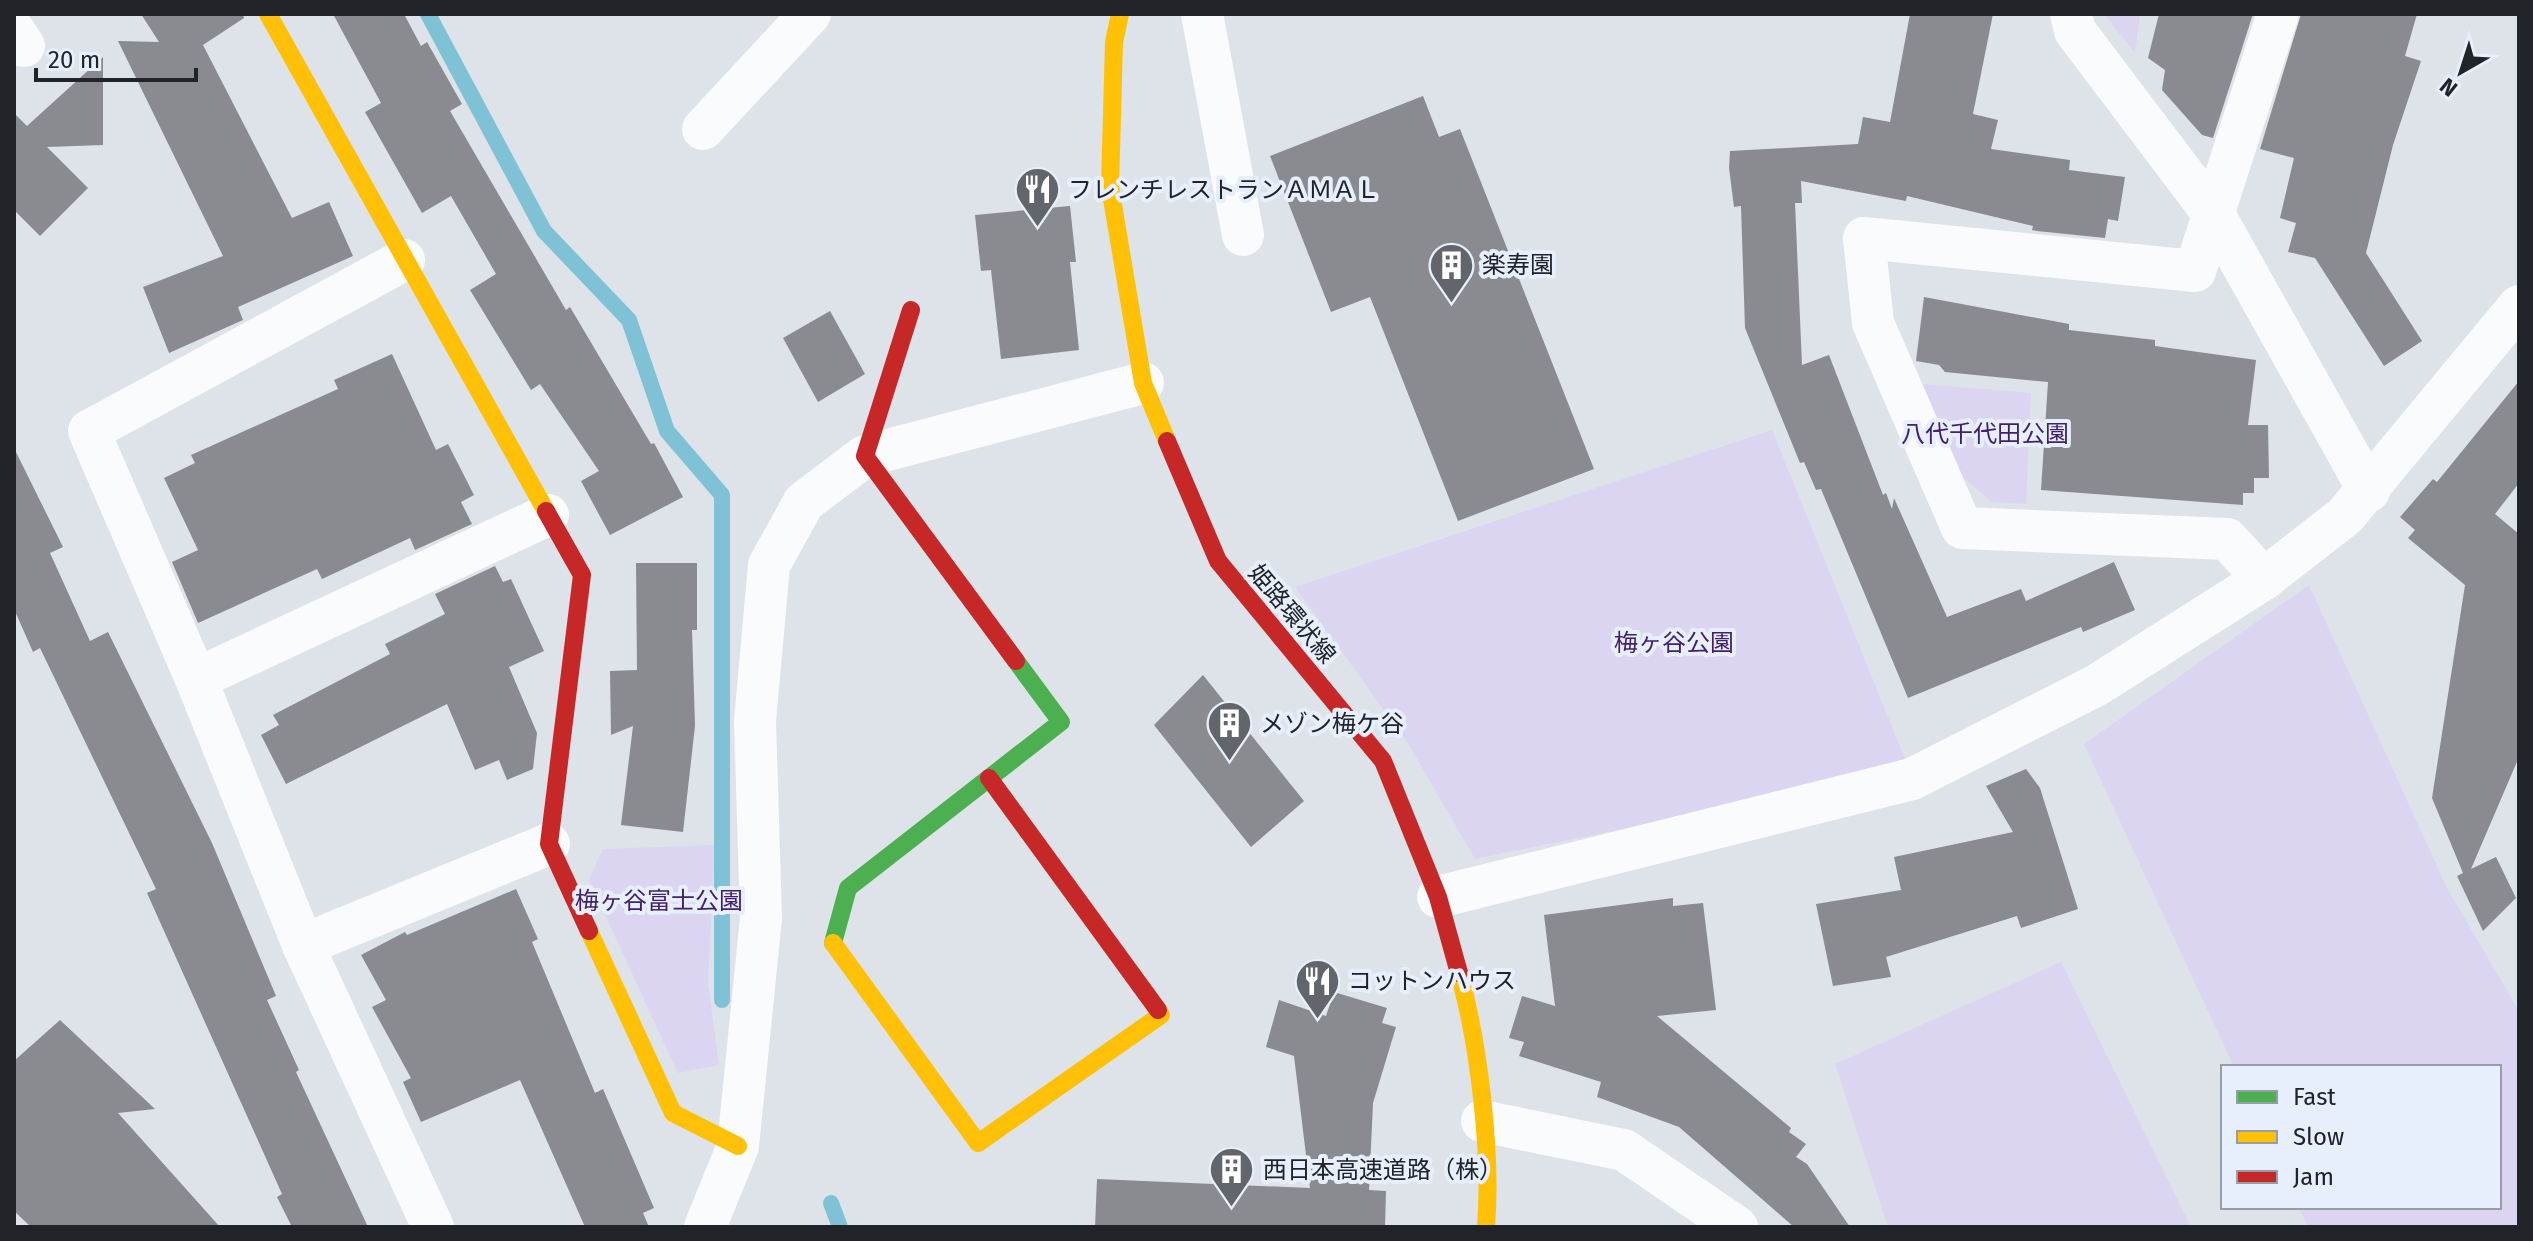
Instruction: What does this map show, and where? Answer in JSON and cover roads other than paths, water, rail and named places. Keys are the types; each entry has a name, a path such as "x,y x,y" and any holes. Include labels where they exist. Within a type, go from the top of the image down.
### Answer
{"street":[{"path":"268,14 582,575 549,844 673,1113 738,1146"},
{"path":"703,129 810,14"},
{"name":"姫路環状線","path":"1120,14 1114,42 1110,187 1143,383 1218,561 1383,761 1438,897 1472,1018 1489,1192 1486,1227"},
{"path":"1202,14 1243,235"},
{"path":"2071,14 2075,31 2215,216 2369,491"},
{"path":"2264,579 2227,539 1962,528 1873,323 1864,238 2195,271 2278,14"},
{"path":"404,260 89,431 196,679 303,945 433,1227"},
{"path":"1438,897 1912,779 2097,685 2264,579 2345,516 2369,491 2519,306"},
{"path":"865,456 911,310"},
{"path":"705,1227 738,1146 761,918 755,721 769,565 804,502 865,456 1143,383"},
{"path":"865,456 1061,722 848,888 833,943 978,1143 1161,1015 989,778"},
{"path":"196,679 548,515"},
{"path":"303,945 549,844"},
{"path":"1482,1121 1624,1150 1737,1227"}],"waterway":[{"path":"428,14 544,231 629,320 667,431 722,495 722,1000"},
{"path":"831,1203 840,1227"}],"place":[{"name":"フレンチレストランＡＭＡＬ","path":"1037,229"},
{"name":"楽寿園","path":"1451,304"},
{"name":"メゾン梅ケ谷","path":"1229,763"},
{"name":"コットンハウス","path":"1317,1020"},
{"name":"西日本高速道路（株）","path":"1232,1209"}],"park label":[{"name":"八代千代田公園","path":"1985,434"},
{"name":"梅ヶ谷公園","path":"1674,643"},
{"name":"梅ヶ谷富士公園","path":"659,901"}]}
